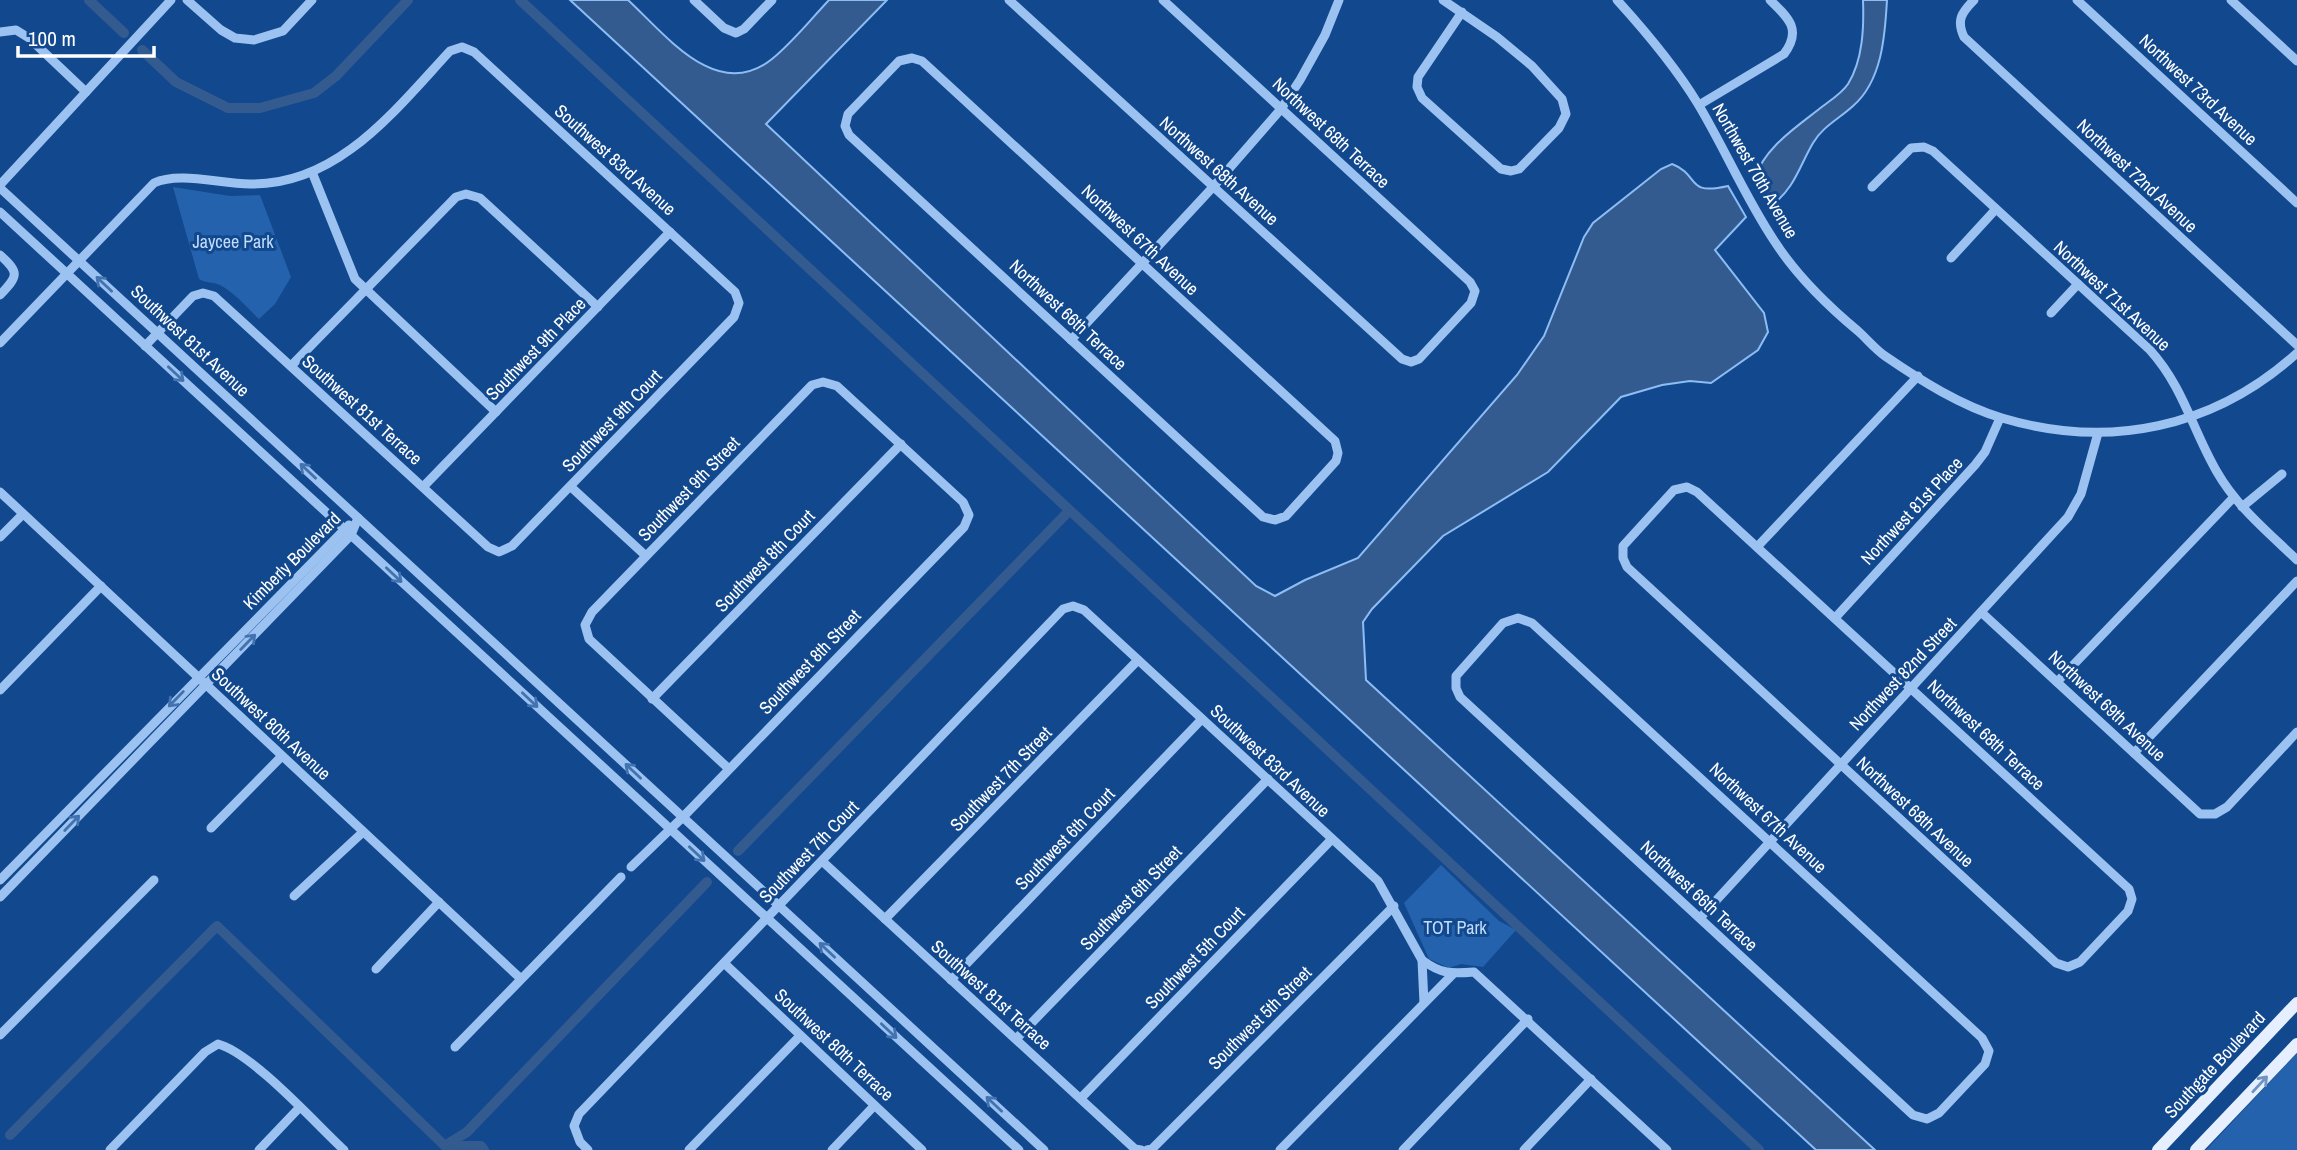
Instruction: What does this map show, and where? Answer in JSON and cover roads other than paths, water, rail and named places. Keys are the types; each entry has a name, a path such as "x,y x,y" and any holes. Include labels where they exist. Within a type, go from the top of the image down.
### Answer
{"main road":[{"name":"Southgate Boulevard","path":"2158,1150 2297,1003"},
{"path":"2196,1150 2297,1044"}],"street":[{"path":"0,187 171,0"},
{"path":"187,0 221,30 235,38 254,40 283,32 312,0"},
{"path":"694,0 724,29 736,33 744,29 772,0"},
{"name":"Northwest 68th Avenue","path":"1009,0 1402,359 1410,362"},
{"name":"Northwest 68th Terrace","path":"1163,0 1470,282 1475,291 1471,303 1419,359 1410,362"},
{"path":"1071,340 1213,187 1281,109 1325,35 1339,0"},
{"path":"1443,0 1462,12 1497,37 1532,66 1562,99 1566,114 1559,128 1519,169 1501,169 1422,97 1417,87 1418,77 1462,12"},
{"name":"Northwest 70th Avenue","path":"1617,0 1666,57 1699,105 1775,242 1802,277 1847,323 1884,355 1954,397 2000,418 2064,431 2126,432 2167,425 2190,417"},
{"path":"1699,105 1784,54 1791,45 1794,35 1791,23 1770,0"},
{"name":"Northwest 72nd Avenue","path":"1974,0 1961,14 1960,28 1964,37 2297,345"},
{"name":"Northwest 73rd Avenue","path":"2077,0 2297,203"},
{"path":"2231,0 2297,61"},
{"path":"0,32 16,30 29,38 86,92"},
{"name":"Southwest 83rd Avenue","path":"312,172 349,152 381,124 450,51 463,47 474,51 735,292 739,303"},
{"name":"Northwest 66th Terrace","path":"912,58 899,61 848,114 845,126 849,135 1263,516 1275,520"},
{"name":"Northwest 67th Avenue","path":"912,58 922,61 1335,441 1338,453 1336,461 1286,516 1275,520"},
{"name":"Northwest 71st Avenue","path":"1872,187 1911,148 1924,147 1933,150 2150,349 2180,391 2218,474 2234,497 2297,560"},
{"path":"0,343 154,183 164,178 178,177 254,185 312,172 355,279 496,412"},
{"name":"Southwest 81st Avenue","path":"0,187 1044,1150"},
{"path":"291,366 456,197 466,194 480,198 598,307"},
{"path":"1951,258 1996,209"},
{"name":"Southwest 81st Avenue","path":"0,212 1019,1150"},
{"name":"Southwest 9th Place","path":"423,487 670,232"},
{"path":"0,255 13,267 15,275 12,283 0,295"},
{"path":"2051,313 2078,284"},
{"name":"Southwest 81st Terrace","path":"158,333 192,296 203,293 214,296 488,547 499,552"},
{"name":"Southwest 9th Court","path":"499,552 512,546 571,487 734,317 739,303"},
{"path":"145,346 158,333"},
{"path":"2190,417 2255,386 2297,353"},
{"path":"1757,547 1918,376"},
{"name":"Southwest 9th Street","path":"652,699 589,639 585,625 592,612 812,385 823,382 837,386 901,444"},
{"name":"Northwest 81st Place","path":"1835,618 1975,465 1985,452 2000,418"},
{"name":"Northwest 82nd Street","path":"1700,918 2068,517 2081,494 2098,433"},
{"name":"Southwest 8th Street","path":"631,867 683,817 964,527 969,515 963,502 901,444"},
{"name":"Southwest 8th Court","path":"652,699 901,444"},
{"path":"2242,507 2282,474"},
{"path":"571,487 646,556"},
{"name":"Northwest 68th Terrace","path":"1623,558 1623,546 1674,490 1687,487 1697,492 1912,688 2129,889 2132,899 2128,911 2080,962 2068,967"},
{"name":"Southwest 80th Avenue","path":"0,492 520,978"},
{"path":"2057,682 2234,497"},
{"path":"0,537 23,514"},
{"name":"Kimberly Boulevard","path":"0,897 206,684 358,518"},
{"name":"Kimberly Boulevard","path":"0,880 198,677 347,532"},
{"name":"Northwest 68th Avenue","path":"1623,558 1627,567 2056,963 2068,967"},
{"path":"2134,753 2297,580"},
{"path":"0,690 101,586"},
{"name":"Southwest 83rd Avenue","path":"1073,606 1084,610 1378,880 1422,960 1423,1003"},
{"name":"Southwest 7th Court","path":"589,1150 580,1142 575,1126 579,1114 1063,609 1073,606"},
{"name":"Northwest 69th Avenue","path":"1981,612 2200,814 2215,814 2227,807 2297,732"},
{"name":"Northwest 66th Terrace","path":"1518,618 1503,623 1456,676 1456,688 1460,697 1913,1115 1927,1119"},
{"name":"Northwest 67th Avenue","path":"1518,618 1532,622 1982,1038 1989,1051 1985,1064 1939,1113 1927,1119"},
{"name":"Southwest 7th Street","path":"886,919 1138,660"},
{"path":"652,699 729,769"},
{"name":"Southwest 6th Court","path":"951,980 1202,719"},
{"path":"211,828 282,756"},
{"name":"Southwest 6th Street","path":"1016,1039 1268,779"},
{"path":"294,896 363,832"},
{"name":"Southwest 5th Court","path":"1081,1098 1332,839"},
{"name":"Southwest 81st Terrace","path":"822,860 1135,1149 1141,1150"},
{"path":"454,1047 621,877"},
{"path":"0,1035 154,880"},
{"path":"376,969 439,902"},
{"name":"Southwest 5th Street","path":"1147,1150 1152,1149 1394,906"},
{"path":"1422,960 1436,970 1453,974 1474,971 1667,1150"},
{"name":"Southwest 80th Terrace","path":"724,963 922,1150"},
{"path":"1280,1150 1453,974"},
{"path":"1403,1150 1528,1019"},
{"path":"689,1150 800,1036"},
{"path":"110,1150 205,1052 218,1044 229,1047 253,1064 344,1150"},
{"path":"1524,1150 1591,1079"},
{"path":"832,1150 874,1106"},
{"path":"259,1150 299,1108"},
{"path":"1648,1150 1657,1141"}],"waterway":[{"path":"89,0 124,33"},
{"path":"142,50 176,82 228,108 260,108 314,93 336,76 408,0"},
{"path":"520,0 1759,1150"},
{"path":"738,851 1068,512"},
{"path":"446,1145 467,1132 707,882"},
{"path":"10,1135 217,926 445,1146 481,1146 484,1150"}],"park label":[{"name":"Jaycee Park","path":"233,242"},
{"name":"TOT Park","path":"1455,928"}]}
